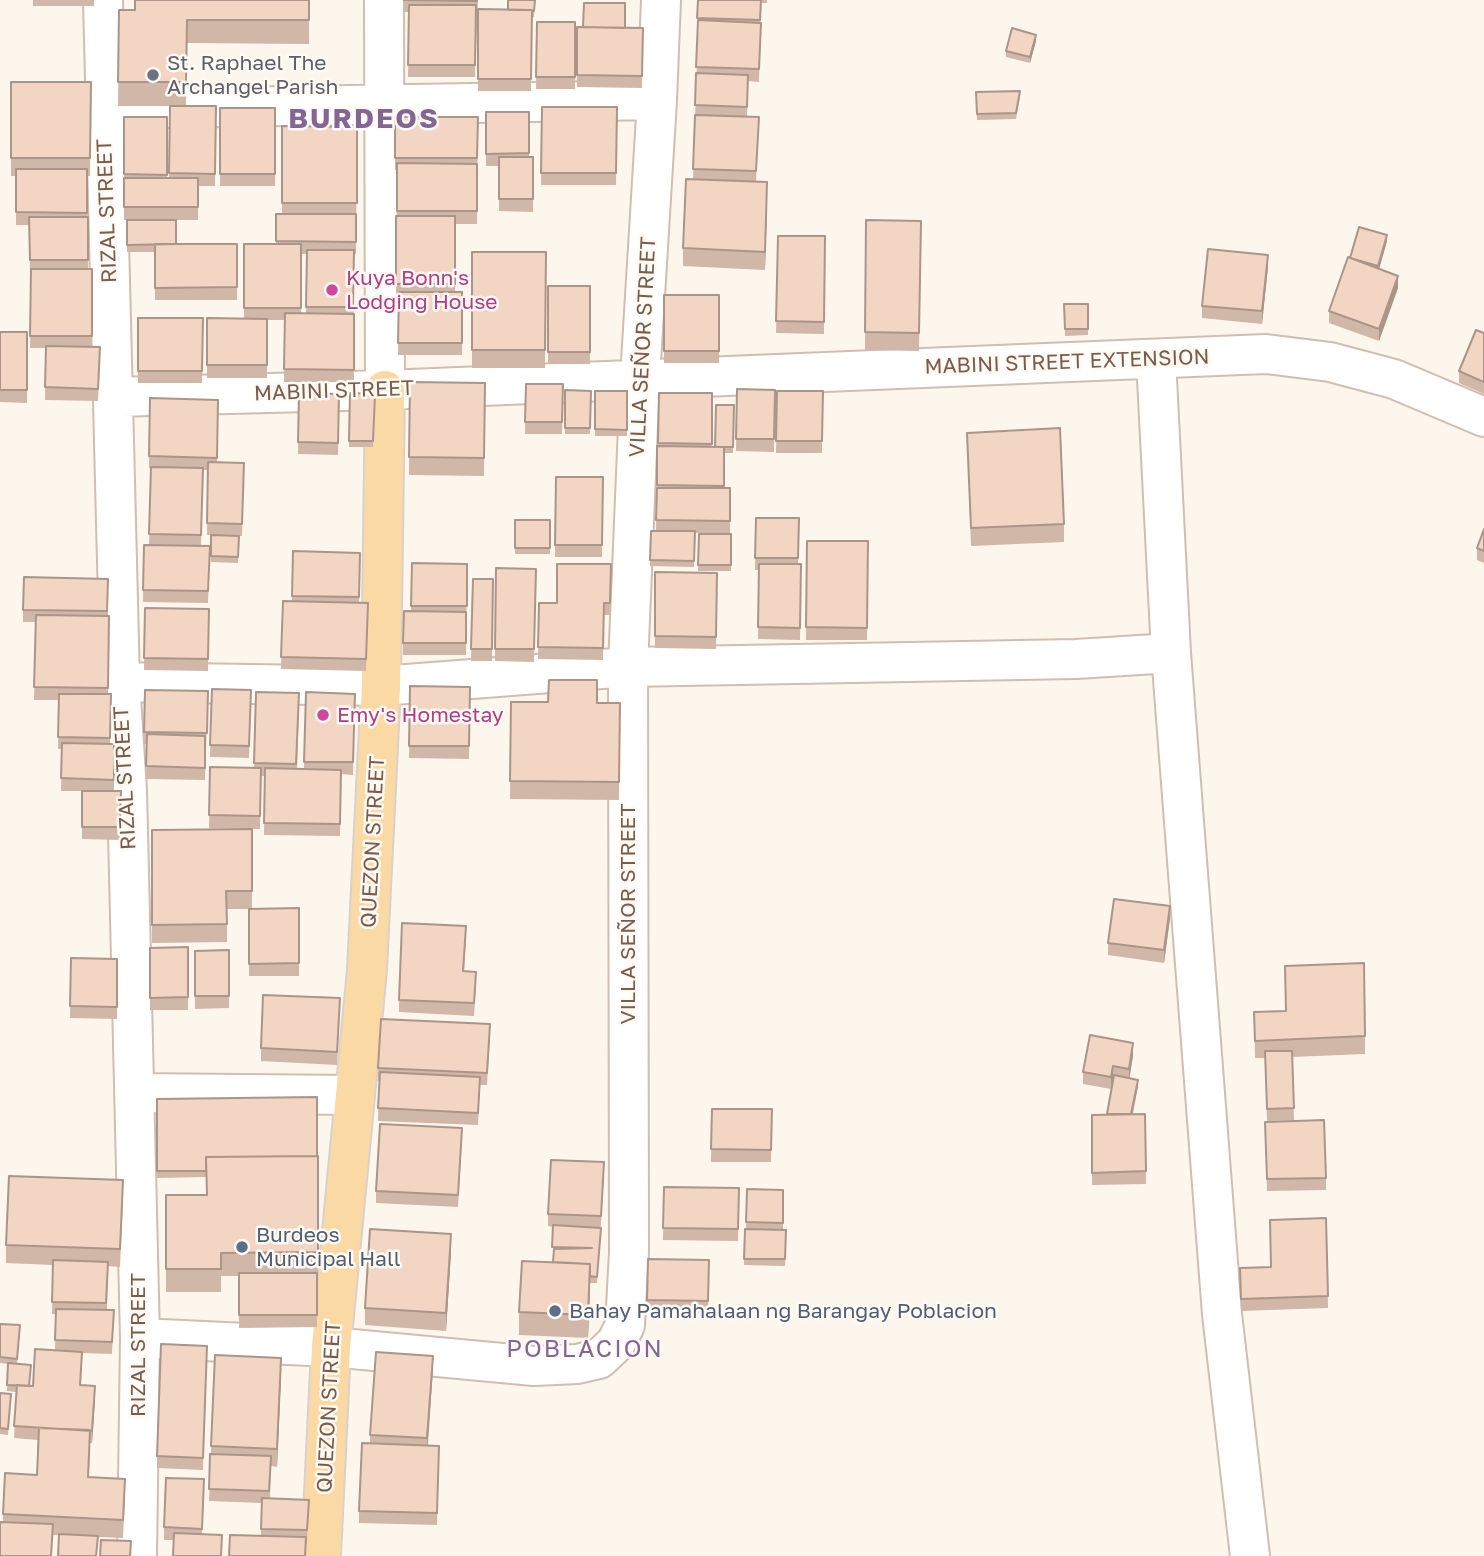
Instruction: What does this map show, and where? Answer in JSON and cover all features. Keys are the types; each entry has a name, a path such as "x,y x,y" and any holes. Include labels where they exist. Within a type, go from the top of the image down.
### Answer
{"main road":[{"name":"QUEZON STREET","path":"321,1556 331,1347 367,970 381,685 385,390"}],"street":[{"name":"RIZAL STREET","path":"103,0 120,682 127,790 140,1338 136,1556"},
{"name":"QUEZON STREET","path":"384,0 385,390"},
{"name":"VILLA SEÑOR STREET","path":"140,1338 331,1347 534,1366 577,1364 599,1359 616,1343 625,1325 629,1252 628,667 639,378 661,0"},
{"path":"104,109 657,100"},
{"name":"MABINI STREET EXTENSION","path":"639,378 1266,354 1330,362 1394,379 1484,417"},
{"path":"1156,359 1171,653 1222,1314 1250,1556"},
{"name":"MABINI STREET","path":"113,397 385,390 639,378"},
{"path":"120,682 381,685 628,667 1076,659 1171,653"},
{"path":"134,1093 355,1095"}],"building":[{"name":"St. Raphael The Archangel Parish","path":"135,0 309,0 309,20 187,20 186,82 118,82 119,10 135,10"},
{"path":"404,0 477,0 477,1"},
{"path":"508,0 535,0 534,11 508,10"},
{"path":"698,0 761,0 760,20 697,18"},
{"path":"584,3 625,3 625,28 583,27"},
{"path":"409,5 476,5 475,65 408,65"},
{"path":"478,9 532,10 531,79 478,79"},
{"path":"698,20 761,23 759,69 696,67"},
{"path":"537,22 575,22 575,77 536,77"},
{"path":"577,27 643,28 642,76 577,75"},
{"path":"1012,28 1036,35 1030,57 1006,51"},
{"path":"696,73 748,75 747,107 695,105"},
{"path":"11,82 91,82 90,158 11,158"},
{"path":"1020,91 1016,113 977,114 976,92"},
{"path":"170,106 216,106 215,174 169,173"},
{"path":"542,107 617,107 616,173 541,173"},
{"path":"220,108 275,108 275,174 220,174"},
{"path":"486,112 529,112 529,153 486,154"},
{"path":"695,115 759,117 756,171 693,169"},
{"path":"124,117 167,117 167,175 124,174"},
{"path":"395,117 478,117 477,158 395,158"},
{"path":"282,126 357,127 357,203 282,203"},
{"path":"499,157 533,157 533,199 499,199"},
{"path":"397,163 477,164 477,211 397,211"},
{"path":"16,169 87,169 87,213 16,212"},
{"path":"124,178 198,178 198,207 124,207"},
{"path":"686,179 767,182 765,252 683,248"},
{"path":"276,214 356,214 356,242 276,241"},
{"path":"396,216 455,216 455,284 396,284"},
{"path":"29,217 88,217 88,260 30,260"},
{"path":"127,220 176,220 176,244 127,245"},
{"path":"866,220 921,221 919,333 865,332"},
{"path":"1359,227 1387,235 1378,266 1350,258"},
{"path":"778,236 825,236 824,322 776,321"},
{"path":"155,244 237,244 237,287 155,288"},
{"path":"244,244 301,244 301,308 244,308"},
{"path":"1208,249 1268,255 1262,311 1202,306"},
{"path":"307,250 354,250 353,307 306,307"},
{"path":"472,252 546,252 545,350 472,350"},
{"path":"1348,257 1398,276 1379,329 1329,311"},
{"path":"31,269 92,269 92,336 30,336"},
{"path":"548,286 590,286 590,352 548,352"},
{"path":"399,292 462,292 462,343 398,343"},
{"path":"664,295 719,295 719,351 664,351"},
{"path":"1064,304 1088,304 1088,329 1065,329"},
{"path":"285,313 354,314 354,370 284,369"},
{"path":"138,318 203,318 202,371 138,371"},
{"path":"207,318 267,319 267,365 207,365"},
{"path":"1476,330 1484,333 1484,382 1459,371"},
{"path":"0,332 27,332 27,390 0,390"},
{"path":"46,346 100,347 98,389 45,387"},
{"path":"410,382 485,383 484,458 409,457"},
{"path":"526,384 563,384 562,422 525,422"},
{"path":"737,389 775,390 774,439 736,439"},
{"path":"565,390 591,391 590,428 565,428"},
{"path":"595,391 627,391 627,430 595,429"},
{"path":"777,391 823,391 822,441 776,441"},
{"path":"299,393 339,394 338,443 298,442"},
{"path":"350,393 375,394 373,441 349,441"},
{"path":"659,393 712,393 712,444 658,443"},
{"path":"150,398 218,400 217,458 149,456"},
{"path":"716,405 734,405 733,447 715,447"},
{"path":"1060,428 1064,524 971,528 967,433"},
{"path":"657,446 724,447 724,486 657,485"},
{"path":"208,462 244,463 242,524 207,523"},
{"path":"151,467 203,468 201,535 149,534"},
{"path":"556,477 603,477 602,545 555,545"},
{"path":"657,488 730,488 730,521 656,520"},
{"path":"756,518 799,518 798,558 755,558"},
{"path":"515,520 550,520 550,548 515,548"},
{"path":"1484,529 1484,551 1477,548"},
{"path":"651,531 695,531 694,561 650,560"},
{"path":"699,534 731,534 731,565 698,565"},
{"path":"211,535 239,536 238,557 211,556"},
{"path":"807,541 868,541 867,628 806,627"},
{"path":"144,545 210,546 208,591 143,590"},
{"path":"293,551 360,553 359,597 292,596"},
{"path":"412,563 467,564 467,606 411,606"},
{"path":"557,564 611,564 610,603 604,603 603,648 538,647 539,603 557,603"},
{"path":"759,564 801,564 800,628 758,627"},
{"path":"496,568 536,569 534,649 495,649"},
{"path":"655,572 717,573 716,637 655,636"},
{"path":"24,577 108,579 107,611 23,610"},
{"path":"473,579 493,579 492,649 471,649"},
{"path":"283,601 368,603 366,659 281,657"},
{"path":"145,608 209,609 208,659 144,658"},
{"path":"404,611 466,612 466,643 403,643"},
{"path":"36,615 109,616 108,688 34,687"},
{"path":"549,680 597,680 597,703 620,703 619,782 510,781 511,702 548,702"},
{"path":"410,686 470,687 469,746 409,746"},
{"path":"212,689 251,690 249,746 210,745"},
{"path":"145,690 208,691 207,733 144,732"},
{"path":"256,692 299,693 296,764 254,763"},
{"path":"306,692 355,694 353,762 304,762"},
{"path":"59,694 111,694 110,738 58,737"},
{"path":"147,734 205,736 205,768 146,766"},
{"path":"62,743 114,744 114,780 61,778"},
{"path":"210,767 261,768 260,816 209,815"},
{"path":"265,768 341,770 340,824 264,823"},
{"path":"82,791 121,791 120,827 82,827"},
{"path":"252,829 252,891 226,891 227,924 152,925 152,830"},
{"path":"1114,899 1170,906 1164,950 1108,943"},
{"path":"299,908 299,963 249,964 249,909"},
{"path":"402,923 466,926 463,971 476,972 474,1003 399,1000"},
{"path":"188,947 188,997 150,998 150,948"},
{"path":"229,950 229,996 195,996 195,951"},
{"path":"71,958 117,959 117,1007 70,1006"},
{"path":"1364,963 1365,1036 1255,1041 1254,1012 1286,1011 1285,966"},
{"path":"263,995 340,998 337,1052 261,1048"},
{"path":"381,1019 490,1024 487,1073 378,1068"},
{"path":"1090,1035 1133,1043 1129,1069 1113,1066 1111,1077 1083,1072"},
{"path":"1265,1051 1292,1051 1294,1108 1267,1109"},
{"path":"380,1072 480,1077 478,1113 378,1108"},
{"path":"1114,1075 1138,1080 1131,1114 1107,1114"},
{"path":"317,1097 317,1156 206,1157 206,1171 157,1171 157,1099"},
{"path":"712,1109 772,1109 771,1150 711,1149"},
{"path":"1145,1114 1146,1171 1092,1173 1092,1115"},
{"path":"1324,1120 1326,1178 1267,1179 1265,1122"},
{"path":"380,1124 462,1128 458,1195 376,1191"},
{"name":"Burdeos Municipal Hall","path":"318,1156 318,1252 221,1253 221,1269 166,1269 166,1195 207,1195 206,1157"},
{"path":"551,1160 604,1162 601,1216 548,1214"},
{"path":"9,1176 123,1180 120,1249 6,1245"},
{"path":"664,1187 739,1188 738,1229 663,1228"},
{"path":"747,1189 783,1190 783,1223 746,1222"},
{"path":"1326,1218 1328,1296 1241,1299 1240,1268 1271,1267 1270,1220"},
{"path":"553,1225 601,1228 597,1277 590,1276 590,1264 553,1262 554,1249 592,1248 552,1247"},
{"path":"370,1229 451,1234 446,1313 365,1308"},
{"path":"745,1229 786,1230 785,1259 744,1259"},
{"path":"648,1259 709,1260 708,1301 647,1300"},
{"path":"53,1260 108,1262 106,1303 52,1302"},
{"path":"522,1261 590,1264 588,1315 519,1312"},
{"path":"239,1273 317,1273 317,1315 239,1315"},
{"path":"56,1309 114,1310 112,1342 55,1340"},
{"path":"0,1324 20,1325 17,1359 0,1357"},
{"path":"161,1344 207,1346 203,1458 157,1456"},
{"path":"35,1349 82,1352 80,1385 95,1386 92,1431 14,1426 17,1385 33,1386"},
{"path":"376,1352 433,1356 427,1438 370,1435"},
{"path":"215,1355 281,1358 277,1449 211,1446"},
{"path":"8,1363 31,1365 29,1386 7,1385"},
{"path":"0,1393 11,1394 8,1429 0,1428"},
{"path":"39,1428 90,1430 88,1477 125,1479 123,1520 3,1514 5,1473 37,1475"},
{"path":"362,1443 439,1446 437,1513 359,1511"},
{"path":"210,1454 271,1456 269,1491 209,1489"},
{"path":"166,1478 204,1479 202,1529 164,1527"},
{"path":"262,1498 309,1500 307,1530 261,1529"},
{"path":"0,1522 53,1524 51,1556 0,1556"},
{"path":"174,1533 222,1535 221,1556 173,1556"},
{"path":"59,1534 98,1536 96,1556 58,1556"},
{"path":"230,1535 306,1537 305,1556 229,1556"},
{"path":"101,1540 131,1541 130,1556 100,1556"}],"place":[{"name":"St. Raphael The Archangel Parish","path":"153,75"},
{"name":"Kuya Bonn's Lodging House","path":"332,290"},
{"name":"Emy's Homestay","path":"323,715"},
{"name":"Burdeos Municipal Hall","path":"242,1247"},
{"name":"Bahay Pamahalaan ng Barangay Poblacion","path":"555,1311"}],"district":[{"name":"BURDEOS","path":"364,119"},
{"name":"POBLACION","path":"585,1349"}]}
